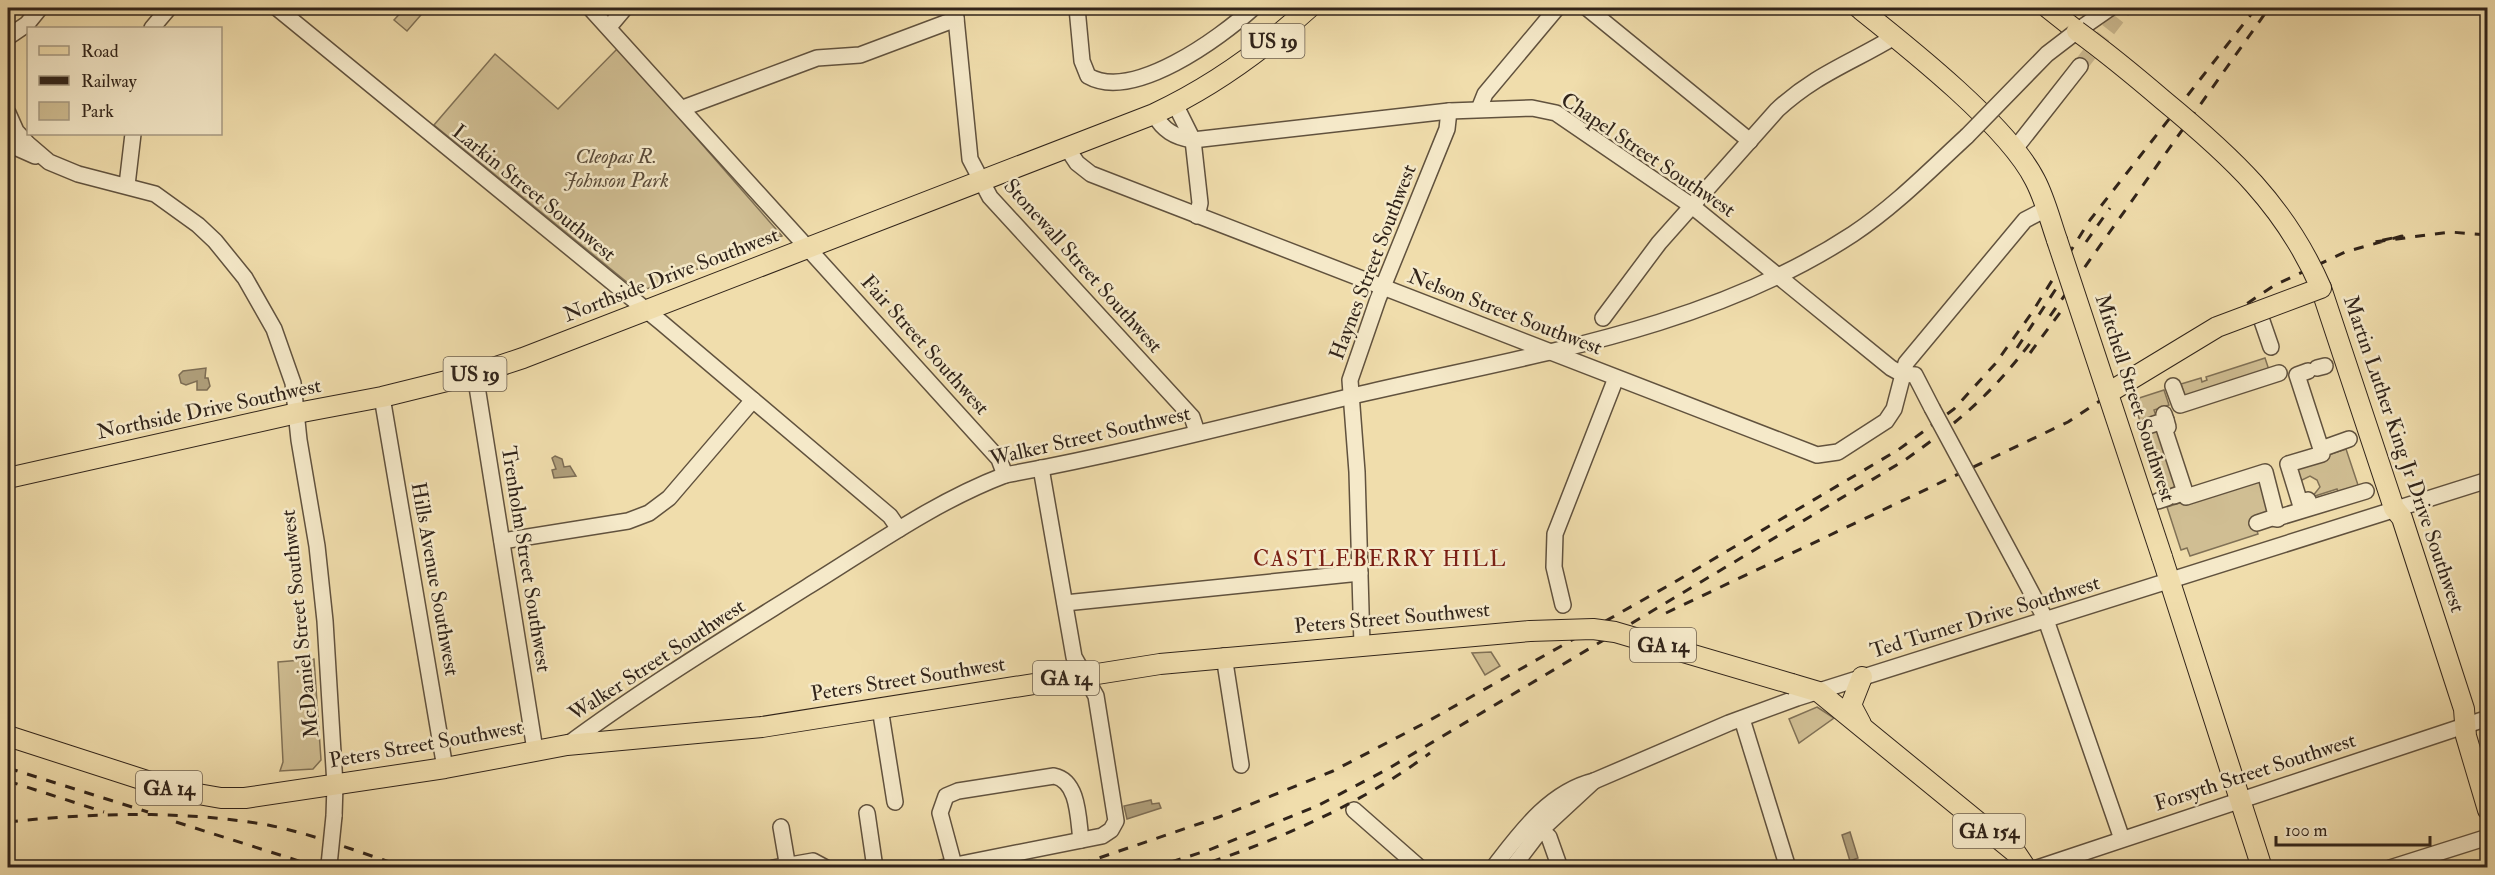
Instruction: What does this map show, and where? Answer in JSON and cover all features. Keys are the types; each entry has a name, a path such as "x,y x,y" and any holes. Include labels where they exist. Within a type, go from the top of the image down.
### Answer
{"main road":[{"name":"Northside Drive Southwest","path":"8,478 297,413 382,397 475,374 646,311 1154,114 1216,81 1271,42 1309,8"},
{"name":"Mitchell Street Southwest","path":"1859,8 1972,106 2014,150 2035,179 2108,393 2262,867"},
{"path":"1875,8 1888,18 1894,37"},
{"name":"Martin Luther King Jr Drive Southwest","path":"2048,8 2210,138 2247,174 2289,228 2310,262 2321,288 2385,511 2406,529 2455,683 2466,724 2466,736 2487,810"},
{"path":"2108,393 2217,327 2321,288"},
{"name":"Peters Street Southwest","path":"8,736 196,795 245,798 445,768 567,745 762,727 1085,675 1224,656 1530,631 1593,629 1615,632 1819,692"},
{"path":"1863,677 1851,705 1864,728"},
{"name":"GA 154","path":"1819,692 2016,853 2026,867"}],"street":[{"path":"8,37 27,24 40,8"},
{"path":"153,27 169,8"},
{"name":"Larkin Street Southwest","path":"277,8 753,400 890,516 899,529"},
{"name":"Fair Street Southwest","path":"590,8 999,459 1005,475"},
{"path":"609,27 625,8"},
{"path":"1077,8 1082,60 1088,76 1099,83 1125,82 1165,67 1203,48 1253,8"},
{"path":"1479,109 1487,90 1557,8"},
{"path":"1587,8 1750,141"},
{"name":"Walker Street Southwest","path":"567,745 606,716 899,529 960,493 1005,475 1547,351 1690,314 1778,276 1852,234 1884,211 1967,136 2047,54 2110,8"},
{"path":"683,108 817,58 860,55 956,13"},
{"name":"Stonewall Street Southwest","path":"956,13 970,159 990,198 1192,417 1197,432"},
{"path":"1603,318 1640,267 1692,206 1796,93 1831,69 1894,37"},
{"path":"2014,150 2080,66"},
{"path":"1175,104 1193,140 1200,203 1197,216"},
{"name":"Chapel Street Southwest","path":"1154,114 1159,123 1175,136 1193,140 1449,111 1538,108 1556,113 1692,206 1902,374 1915,375 2046,620"},
{"name":"Haynes Street Southwest","path":"1362,645 1356,436 1350,380 1383,288 1447,129 1449,111"},
{"path":"8,113 16,131 49,162"},
{"path":"127,185 133,135"},
{"name":"McDaniel Street Southwest","path":"8,144 78,174 155,194 181,212 215,241 246,278 274,329 293,383 322,582 335,785 329,866"},
{"name":"Nelson Street Southwest","path":"1067,148 1077,163 1091,174 1817,455 1838,452 1886,421 1894,409 1902,374"},
{"path":"1902,374 1906,363 2025,220 2046,208"},
{"path":"2262,321 2271,347"},
{"path":"2312,370 2322,454 2288,464 2292,512 2265,472 2187,497 2171,497 2164,429 2168,427 2164,412 2279,372 2312,370"},
{"name":"Trenholm Street Southwest","path":"475,374 535,750"},
{"path":"1563,605 1554,567 1555,534 1616,378"},
{"path":"2173,386 2180,405"},
{"name":"Hills Avenue Southwest","path":"382,397 445,768"},
{"path":"502,541 628,521 649,513 669,498 753,400"},
{"path":"2142,428 2166,420"},
{"path":"2320,449 2349,440"},
{"path":"1041,468 1074,657 1096,696 1116,816 1114,826 1107,834 1081,840 947,866 940,813 946,796 958,791 1054,776 1062,778 1071,788 1081,840"},
{"name":"Ted Turner Drive Southwest","path":"1493,867 1536,826 1594,781 1742,718 1863,677 2487,480"},
{"path":"2257,523 2338,496 2366,491"},
{"path":"1065,603 1360,573"},
{"path":"2046,620 2122,839"},
{"path":"1224,656 1241,765"},
{"path":"880,708 895,802"},
{"path":"1742,718 1788,867"},
{"name":"Forsyth Street Southwest","path":"2037,867 2487,718"},
{"path":"1354,810 1420,867"},
{"path":"867,813 875,867"},
{"path":"1536,826 1549,837 1560,867"},
{"name":"Ted Turner Drive Southwest","path":"1512,867 1536,826"},
{"path":"781,827 783,867 817,861 826,867"},
{"path":"2390,867 2487,837"}],"green space":[{"path":"405,8 427,8 407,31 394,20"},
{"name":"Cleopas R. Johnson Park","path":"618,48 782,236 639,292 434,125 495,54 558,109"},
{"path":"2265,358 2270,373 2186,399 2181,384 2201,378 2202,382 2207,380 2206,377"},
{"path":"2164,390 2169,405 2154,410 2157,419 2141,424 2133,400"},
{"path":"2160,428 2178,486 2162,491 2144,433"},
{"path":"2346,449 2360,491 2340,497 2337,489 2312,497 2320,487 2317,480 2310,476 2300,481 2292,467"},
{"path":"2264,476 2273,511 2253,517 2258,534 2190,556 2187,548 2181,550 2167,507"},
{"path":"1491,652 1500,666 1485,675 1472,653"},
{"path":"314,659 321,760 313,769 280,771 283,762 278,662"},
{"path":"1817,707 1834,718 1799,743 1789,719"}],"shaded area":[{"path":"206,368 205,378 208,378 210,386 207,390 197,390 197,381 186,385 181,383 179,375 183,371"},
{"path":"555,456 562,459 564,467 570,466 576,476 554,478 552,470 556,469 552,458"},
{"path":"1151,800 1152,804 1159,803 1161,808 1127,819 1124,806"},
{"path":"1850,832 1858,858 1850,861 1842,835"}],"tunnel":[{"path":"2080,66 2125,8"}],"railway":[{"path":"1061,868 1090,861 1219,817 1333,771 1423,724 1673,583 1898,450 1954,409 1995,364 2031,314 2090,220 2256,8"},
{"path":"2050,316 2269,8"},
{"path":"2086,242 2110,208"},
{"path":"1666,613 2068,422 2275,285 2345,252 2402,236 2374,242 2450,232 2488,235"},
{"path":"2017,348 2073,263"},
{"path":"2030,353 2062,310"},
{"path":"1152,868 1209,850 1317,806 1386,770 1905,460 1988,393 2031,342"},
{"path":"1192,868 1223,858 1316,820 1375,789 1430,753"},
{"path":"8,768 148,812"},
{"path":"8,781 104,812"},
{"path":"8,822 138,814 236,820 303,834 408,868"},
{"path":"176,822 321,868"}],"district":[{"name":"CASTLEBERRY HILL","path":"1380,559"}]}
